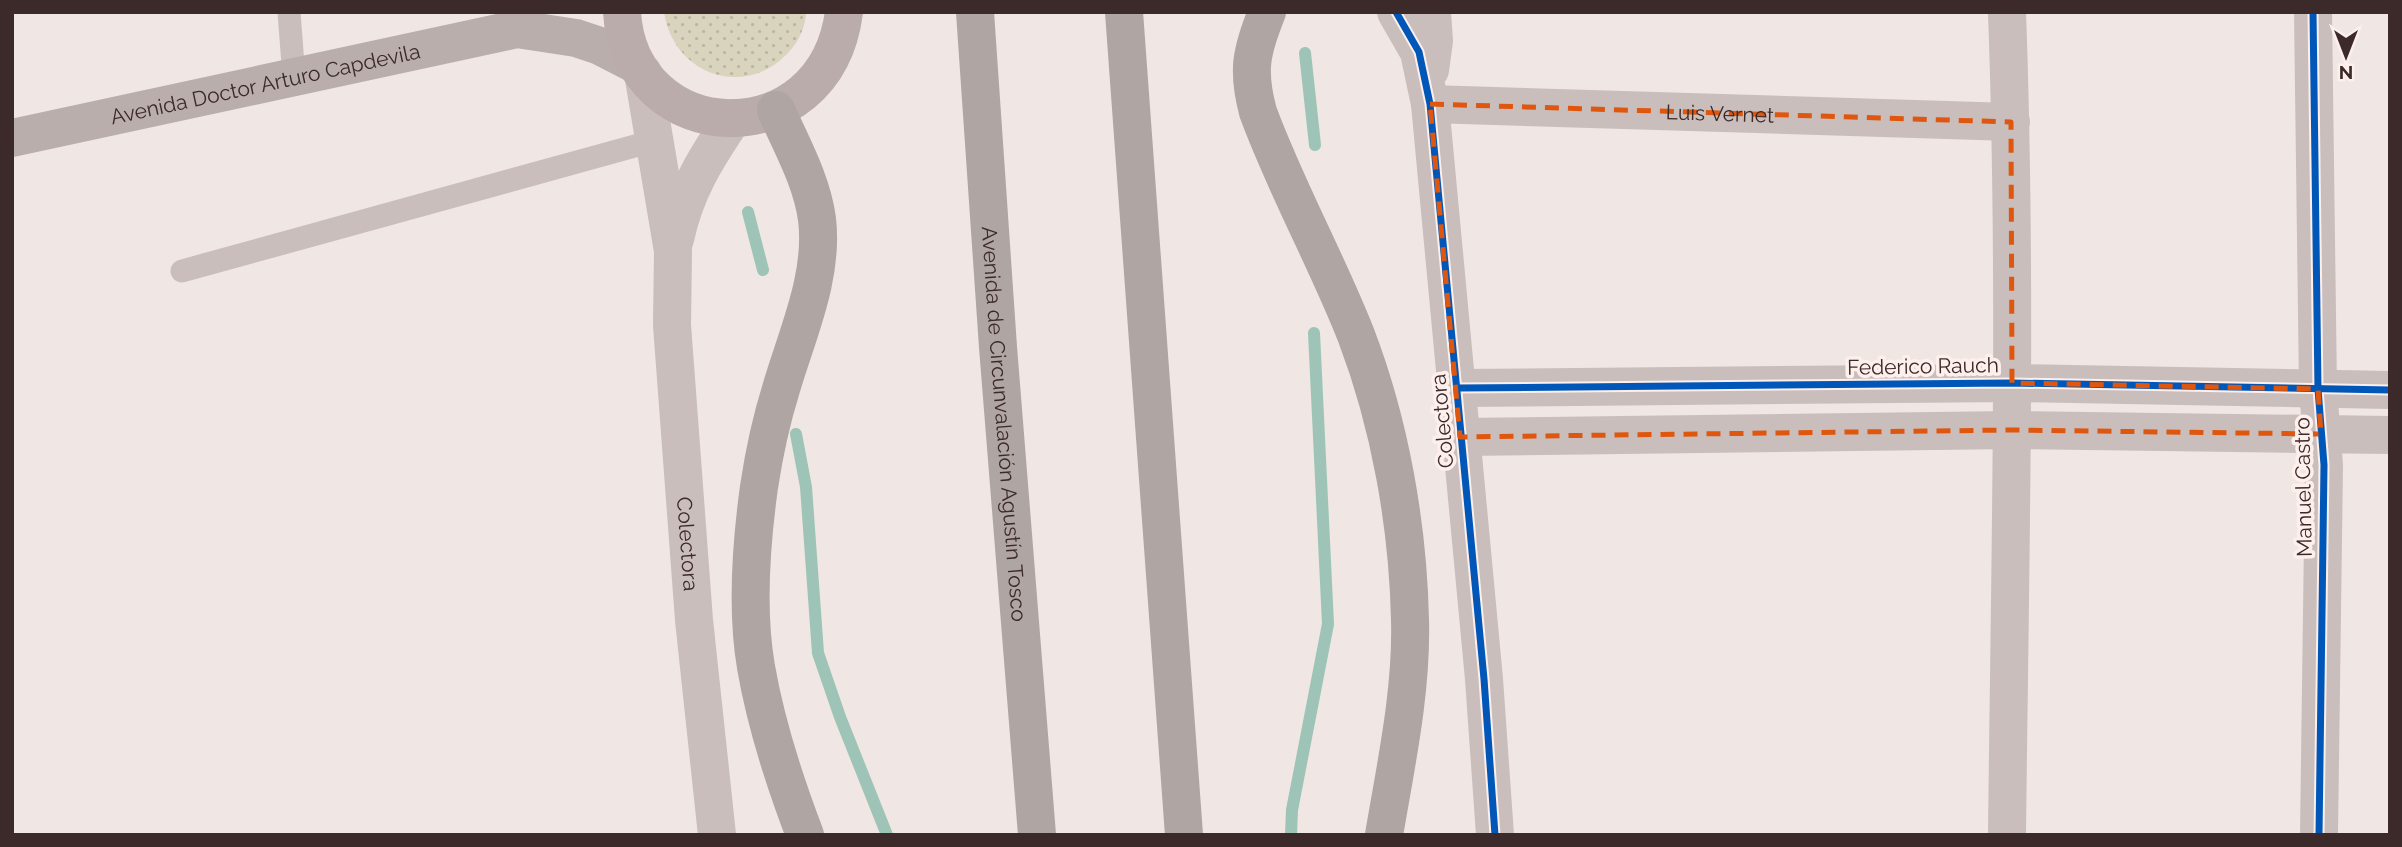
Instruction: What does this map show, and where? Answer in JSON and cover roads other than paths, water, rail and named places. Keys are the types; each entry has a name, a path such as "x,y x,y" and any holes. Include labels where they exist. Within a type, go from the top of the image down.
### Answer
{"highway":[{"name":"Avenida de Circunvalación Agustín Tosco","path":"975,12 997,334 1037,835"},
{"path":"1267,12 1255,48 1252,67 1251,85 1258,113 1357,337 1390,454 1400,513 1410,621 1404,710 1384,835"},
{"path":"1125,25 1184,835"},
{"path":"776,110 808,186 817,216 819,240 810,295 780,390 765,450 753,541 752,631 755,666 772,737 805,835"}],"main road":[{"name":"Avenida Doctor Arturo Capdevila","path":"622,12 625,36 640,69 659,91 674,102 705,115 733,118 757,116 793,101 824,71 848,18"},
{"name":"Avenida Doctor Arturo Capdevila","path":"12,138 294,78 516,21 600,47 640,69"}],"street":[{"name":"Colectora","path":"1396,12 1419,52 1429,95 1484,679 1495,835"},
{"name":"Colectora","path":"1429,95 1434,41 1432,12"},
{"path":"2007,12 2011,122 2012,383 2007,835"},
{"name":"Manuel Castro","path":"2313,12 2318,389 2324,465 2319,835"},
{"name":"Colectora","path":"640,69 673,251 672,325 692,593 717,835"},
{"name":"Luis Vernet","path":"1429,95 2011,122"},
{"name":"Colectora","path":"673,251 685,199 699,170 733,118"},
{"name":"Federico Rauch","path":"1457,388 2012,383 2390,390"},
{"path":"1460,437 2012,430 2390,435"}],"lane":[{"path":"289,12 294,78"},
{"path":"182,271 653,141"}],"waterway":[{"path":"1305,53 1315,145"},
{"path":"748,212 763,270"},
{"path":"1291,835 1292,810 1328,624 1314,333"},
{"path":"796,434 806,487 818,653 840,717 887,835"}]}
